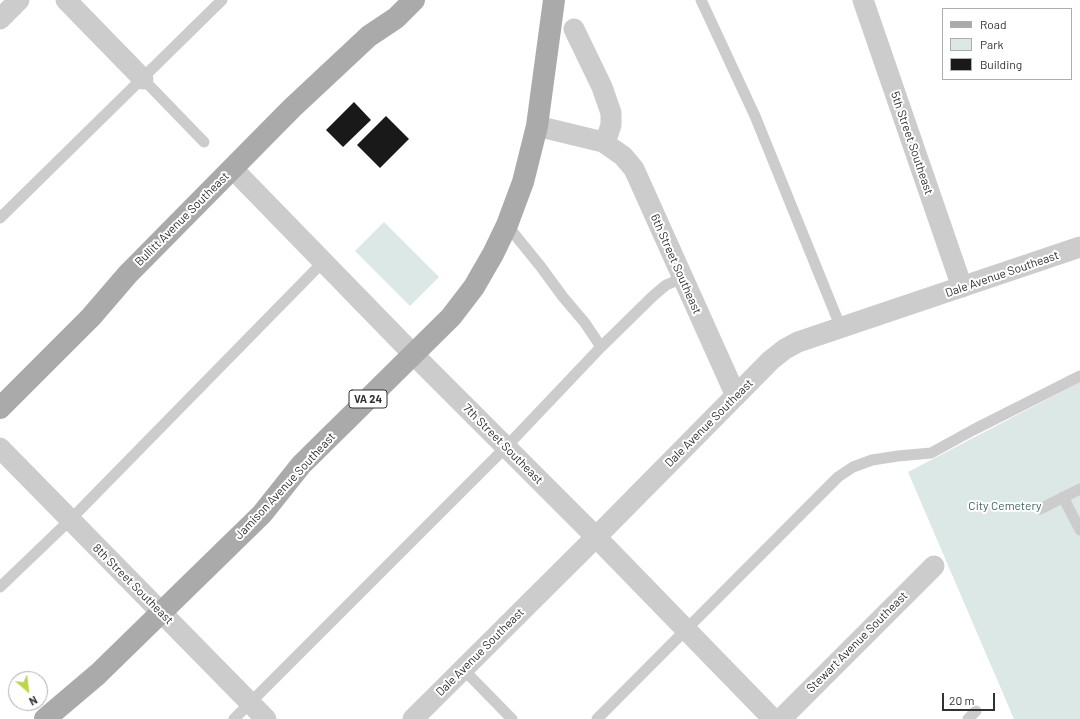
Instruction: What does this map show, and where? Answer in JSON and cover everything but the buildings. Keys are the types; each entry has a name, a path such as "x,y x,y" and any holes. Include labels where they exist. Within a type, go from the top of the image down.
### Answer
{"main road":[{"name":"Bullitt Avenue Southeast","path":"369,36 396,0"},
{"name":"Bullitt Avenue Southeast","path":"0,408 91,317 128,274 292,108 369,36 396,18 414,0"},
{"path":"541,0 550,32"},
{"name":"Jamison Avenue Southeast","path":"45,719 98,674 262,514 302,465 451,317 474,286 494,254 507,225 523,182 537,126 554,0"}],"street":[{"path":"0,19 19,0"},
{"path":"66,0 142,79"},
{"name":"5th Street Southeast","path":"863,0 962,287"},
{"path":"574,29 602,87 611,114 611,126 608,134 602,142"},
{"name":"6th Street Southeast","path":"537,126 602,142 623,156 634,169 736,396"},
{"name":"7th Street Southeast","path":"232,169 413,354 596,537 773,719"},
{"name":"Dale Avenue Southeast","path":"413,719 771,360 785,349 798,342 1080,247"},
{"name":"8th Street Southeast","path":"0,448 266,719"},
{"name":"Stewart Avenue Southeast","path":"781,719 934,566"}],"lane":[{"path":"0,218 222,0"},
{"path":"701,0 754,116 841,328"},
{"path":"142,79 204,142"},
{"path":"507,225 585,323 601,347"},
{"path":"0,587 70,520 323,262"},
{"path":"234,719 506,447 601,347 666,285 683,278"},
{"path":"598,719 838,477 853,467 872,460 931,453 1080,376"},
{"path":"1040,509 1080,489"},
{"path":"1063,498 1080,530"},
{"path":"463,669 512,719"}],"green space":[{"path":"384,222 439,277 410,306 355,251"},
{"name":"City Cemetery","path":"1080,382 1080,719 1014,719 908,472"}]}
